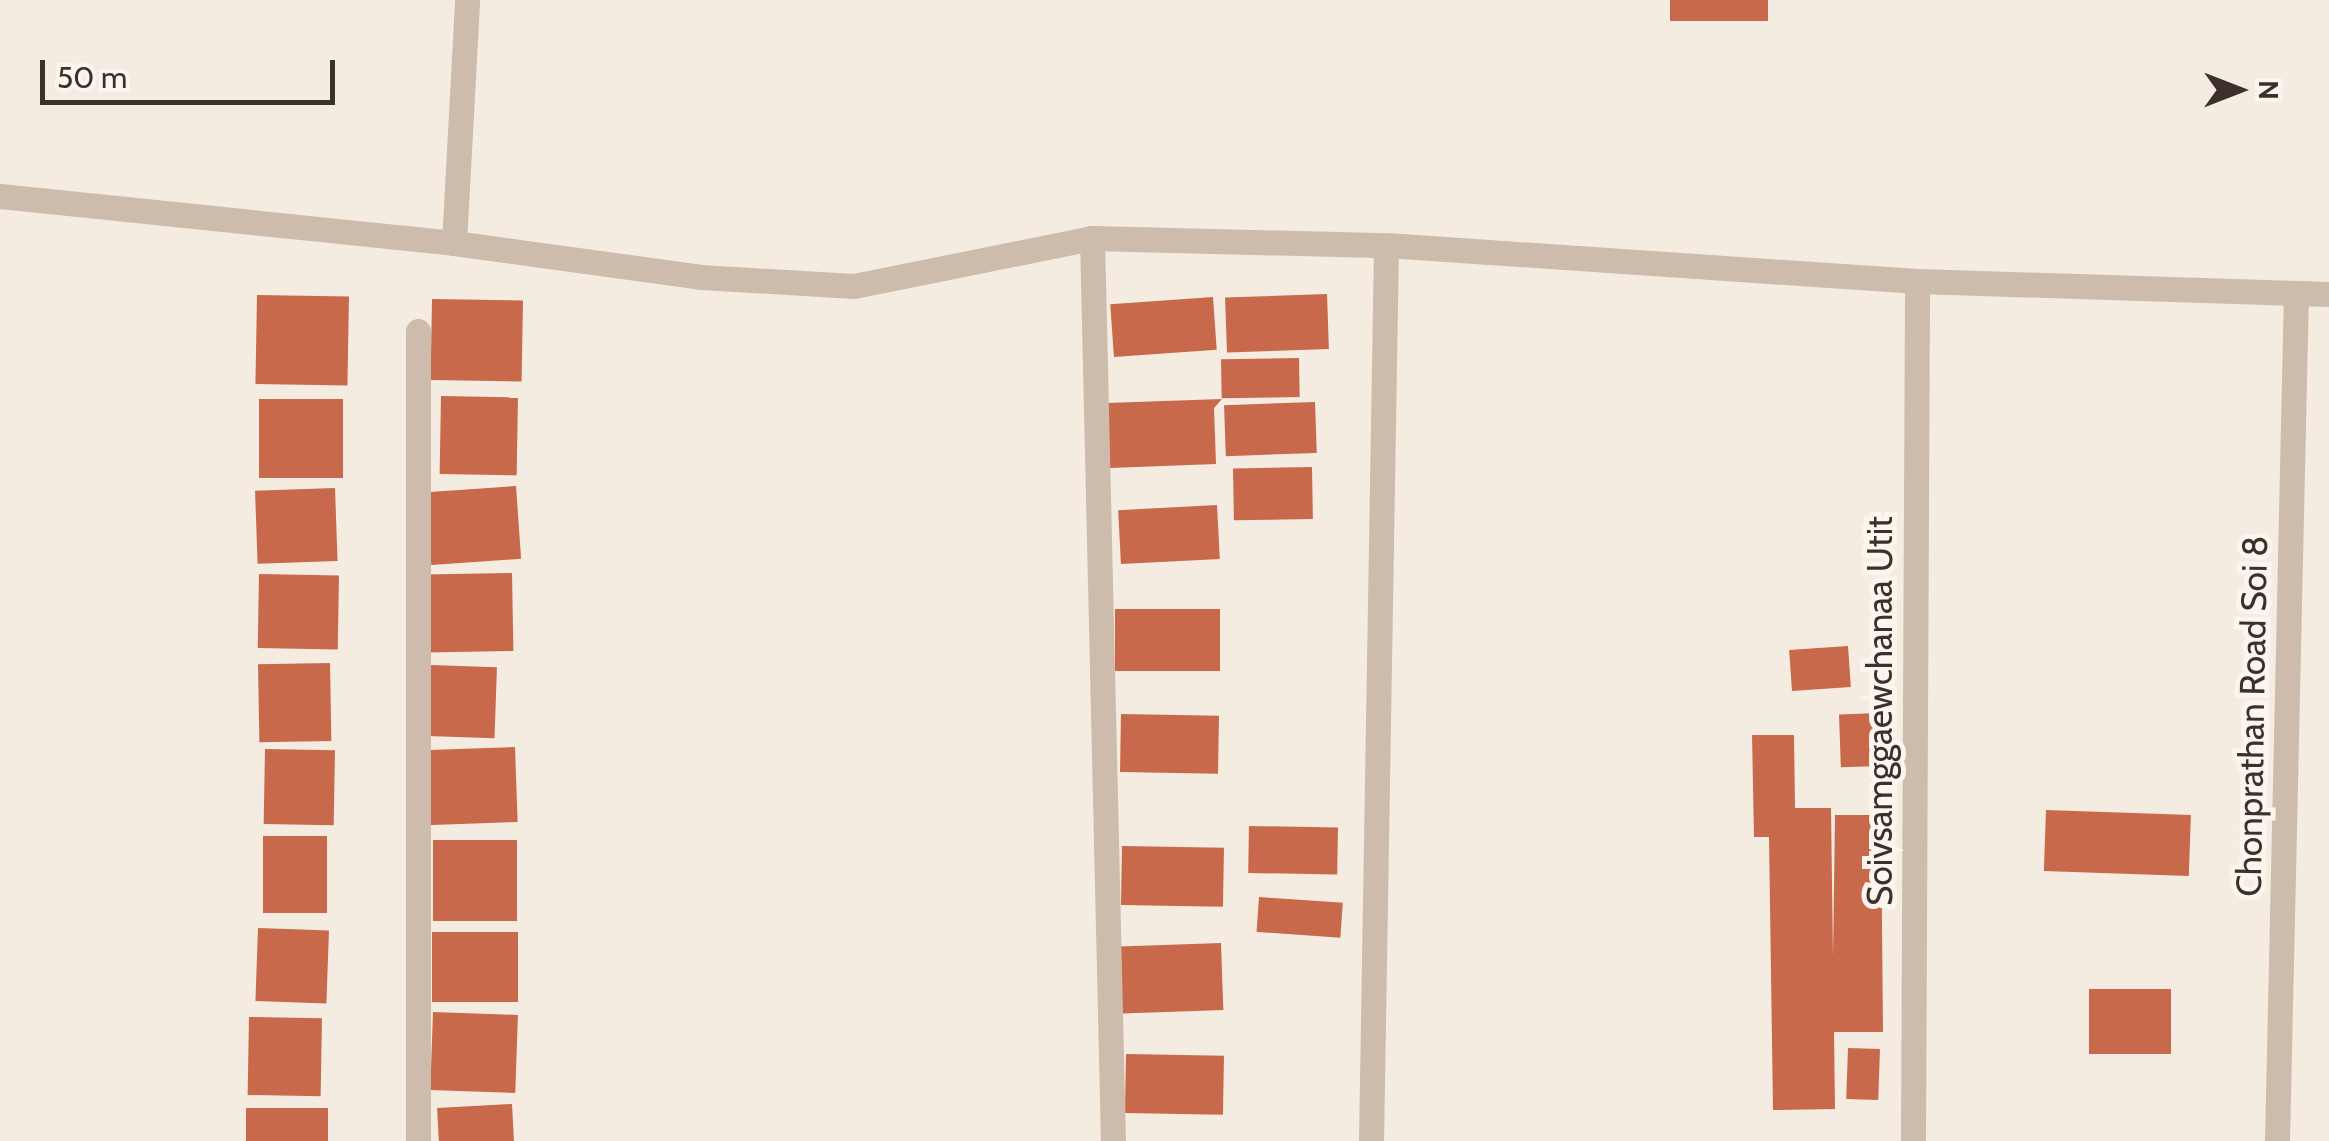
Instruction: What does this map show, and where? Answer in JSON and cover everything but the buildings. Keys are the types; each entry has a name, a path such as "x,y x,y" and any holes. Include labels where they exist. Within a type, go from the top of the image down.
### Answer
{"street":[{"path":"454,244 467,0"},
{"path":"0,196 454,244 701,277 854,286 1092,238 1386,245 1917,280 2329,294"},
{"path":"1092,238 1113,1141"},
{"path":"1371,1141 1386,245"},
{"name":"Soivsamggaewchanaa Utit","path":"1913,1141 1917,280"},
{"name":"Chonprathan Road Soi 8","path":"2277,1141 2296,293"},
{"path":"418,330 418,1141"}]}
